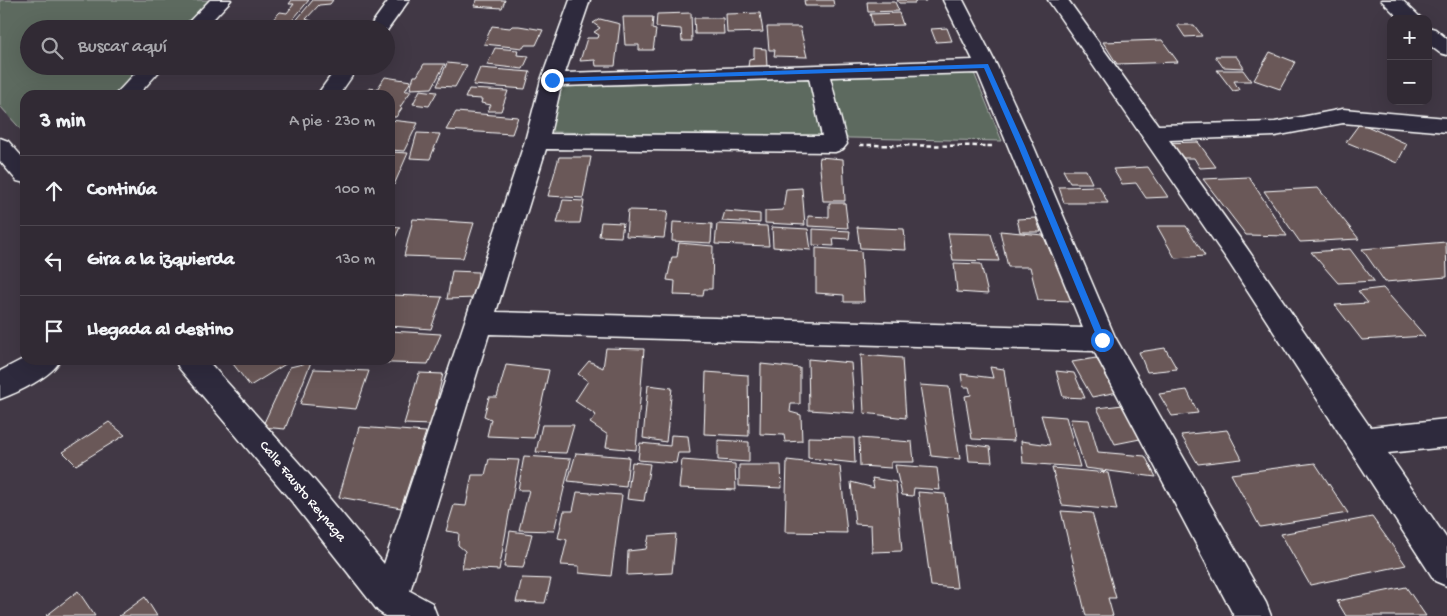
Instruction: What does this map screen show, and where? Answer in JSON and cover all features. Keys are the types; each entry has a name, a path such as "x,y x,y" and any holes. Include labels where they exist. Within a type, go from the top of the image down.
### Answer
{"street":[{"path":"201,20 221,0"},
{"path":"385,20 399,0"},
{"path":"390,600 538,141 552,80 580,0"},
{"path":"952,0 986,66 1022,146 1102,340 1253,616"},
{"path":"1058,0 1237,254 1447,569"},
{"path":"1391,0 1408,15"},
{"path":"1432,36 1447,49"},
{"path":"552,80 986,66"},
{"path":"538,141 835,144 818,71"},
{"path":"131,90 145,75"},
{"path":"332,90 342,75"},
{"path":"1152,134 1275,129 1343,116 1447,125"},
{"path":"0,146 20,169"},
{"path":"479,323 1102,340"},
{"path":"0,386 37,365"},
{"name":"Calle Fausto Reynaga","path":"194,365 304,492 390,600 419,616"},
{"path":"1361,442 1447,433"}],"path":[{"path":"835,144 1022,146"}],"green space":[{"path":"0,0 210,0 190,20 20,20 20,75 135,75 120,90 20,90 20,128 0,106"},
{"path":"974,73 1002,141 550,132 562,87"}],"building":[{"path":"292,0 309,0 292,20 272,20 280,12 287,13 294,4 289,4"},
{"path":"313,0 333,0 330,4 319,5 306,19 309,20 296,20"},
{"path":"477,0 505,0 502,8 474,6"},
{"path":"804,0 833,0 834,6 805,6"},
{"path":"897,0 926,0 926,1 899,3"},
{"path":"867,2 895,2 899,11 868,12"},
{"path":"691,13 692,41 682,41 681,29 656,27 657,14"},
{"path":"760,13 763,32 727,33 726,14"},
{"path":"899,13 903,25 873,26 870,14"},
{"path":"623,17 653,17 652,29 656,30 653,50 639,50 639,45 625,45"},
{"path":"694,18 723,18 724,34 695,34"},
{"path":"600,19 620,24 615,66 596,66 595,60 580,61 587,38 598,38 599,35 594,32 600,28 593,23"},
{"path":"1177,25 1194,25 1202,36 1185,37"},
{"path":"492,26 510,28 512,26 519,26 543,30 536,45 525,45 523,48 484,44"},
{"path":"767,27 800,27 807,57 774,56 775,50 769,50"},
{"path":"947,28 952,41 936,42 931,29"},
{"path":"1162,40 1178,62 1117,64 1103,42"},
{"path":"495,48 518,50 517,55 529,56 523,69 487,65"},
{"path":"754,48 766,49 767,67 748,67 749,59 754,58"},
{"path":"1270,52 1295,62 1280,89 1254,80"},
{"path":"1215,56 1236,56 1244,68 1223,67"},
{"path":"447,63 467,65 455,87 437,86"},
{"path":"424,64 445,64 432,88 410,89 414,76 417,76"},
{"path":"480,68 530,72 525,89 473,85"},
{"path":"1217,70 1243,70 1251,81 1234,81 1239,90 1233,91"},
{"path":"385,77 411,81 405,91 411,91 400,107 402,108 396,117 395,90 368,90 369,88 377,89"},
{"path":"469,89 508,91 501,111 487,111 491,105 481,103 482,99 465,98"},
{"path":"420,90 437,92 429,106 413,104"},
{"path":"456,112 518,117 512,134 446,130"},
{"path":"395,121 418,123 404,151 395,150"},
{"path":"1360,123 1407,144 1397,163 1346,142"},
{"path":"417,133 440,134 430,159 410,158"},
{"path":"1198,142 1216,167 1200,168 1194,158 1171,158 1161,143"},
{"path":"395,152 408,153 395,183"},
{"path":"559,157 591,157 583,198 548,196"},
{"path":"819,157 843,159 845,201 823,201"},
{"path":"1148,167 1168,197 1146,198 1136,183 1122,184 1113,169"},
{"path":"1063,170 1086,170 1092,183 1070,183"},
{"path":"1249,177 1287,236 1246,235 1203,179"},
{"path":"1099,186 1108,203 1064,203 1059,187"},
{"path":"802,188 805,225 765,223 765,211 783,210 786,189"},
{"path":"1318,188 1359,239 1300,242 1264,191"},
{"path":"563,200 584,201 580,223 557,223"},
{"path":"829,203 845,203 848,228 808,226 808,216 829,217"},
{"path":"628,210 668,211 664,238 626,236"},
{"path":"725,211 760,214 760,223 722,221"},
{"path":"1036,218 1041,232 1020,232 1017,219"},
{"path":"413,219 474,223 463,258 404,256"},
{"path":"601,222 623,223 621,237 599,236"},
{"path":"673,222 712,224 711,243 672,241"},
{"path":"717,224 767,226 769,246 715,244"},
{"path":"395,226 400,227 395,238"},
{"path":"1157,226 1186,226 1205,256 1175,258"},
{"path":"772,227 808,229 811,250 773,247"},
{"path":"857,227 904,229 906,250 860,248"},
{"path":"813,229 850,231 849,239 833,238 834,246 813,245"},
{"path":"1000,231 1043,235 1053,258 1060,260 1074,301 1038,300 1030,267 1008,267"},
{"path":"948,233 991,234 999,261 953,260"},
{"path":"1446,242 1447,277 1385,282 1362,249"},
{"path":"679,243 713,246 712,289 704,289 703,296 674,295 675,281 667,280 672,257 677,257"},
{"path":"816,248 861,251 864,302 844,302 844,295 816,293"},
{"path":"1350,249 1374,281 1338,283 1311,252"},
{"path":"954,263 981,264 988,294 957,292"},
{"path":"452,271 478,272 476,298 447,299"},
{"path":"1383,288 1425,336 1362,340 1335,305 1368,303 1358,291"},
{"path":"395,295 442,297 431,329 395,326"},
{"path":"395,331 441,334 428,364 395,363"},
{"path":"606,348 644,349 636,450 606,447 608,435 590,423 596,415 575,401 588,381 578,374 589,361 603,368"},
{"path":"1165,348 1177,369 1147,372 1139,352"},
{"path":"861,355 902,358 906,418 864,413"},
{"path":"1096,358 1118,392 1092,397 1072,362"},
{"path":"808,359 851,363 855,413 809,410"},
{"path":"761,364 800,368 800,404 791,404 790,412 801,415 802,441 785,442 784,435 760,434"},
{"path":"234,365 284,365 250,386"},
{"path":"310,365 285,429 262,427 290,367"},
{"path":"506,365 549,370 534,438 487,436 491,419 484,416 489,397 497,397"},
{"path":"990,367 1004,369 1014,441 972,439 965,396 971,395 969,387 963,387 961,374 993,378"},
{"path":"314,369 369,371 356,409 300,404"},
{"path":"1056,371 1074,373 1085,398 1063,397"},
{"path":"706,372 748,375 749,436 704,434"},
{"path":"419,373 443,374 431,425 404,424"},
{"path":"648,385 672,388 666,442 643,438"},
{"path":"920,385 949,387 960,459 931,456"},
{"path":"1187,390 1198,413 1172,416 1159,394"},
{"path":"1123,405 1140,439 1115,444 1097,408"},
{"path":"1041,415 1066,417 1080,467 1023,463 1021,441 1050,445"},
{"path":"1070,419 1089,420 1098,452 1145,456 1156,477 1085,468"},
{"path":"109,422 125,435 76,465 63,452"},
{"path":"542,425 574,425 566,453 536,452"},
{"path":"359,427 426,432 401,508 339,497"},
{"path":"1227,430 1242,459 1198,464 1181,435"},
{"path":"671,435 688,436 690,453 678,453 676,463 638,460 640,443 670,446"},
{"path":"808,437 854,438 855,463 808,458"},
{"path":"859,438 912,442 914,462 891,462 891,468 860,466"},
{"path":"718,440 749,442 749,462 718,460"},
{"path":"967,444 990,447 992,462 969,461"},
{"path":"576,453 629,457 626,487 568,481"},
{"path":"524,456 571,459 554,531 519,530 529,490 518,490"},
{"path":"489,459 519,460 499,570 462,568 465,551 458,545 459,533 446,531 454,505 466,506 472,475 485,475"},
{"path":"682,460 735,464 736,490 679,488"},
{"path":"787,460 840,466 847,533 785,532"},
{"path":"632,462 650,464 644,501 627,499"},
{"path":"1315,463 1348,513 1260,527 1231,474"},
{"path":"739,465 781,465 782,488 739,486"},
{"path":"895,465 937,468 940,490 914,488 913,496 902,495"},
{"path":"1052,468 1108,473 1117,510 1062,505"},
{"path":"872,478 896,482 902,551 872,552 871,525 855,524 851,482 874,488"},
{"path":"577,492 622,495 611,576 579,573 579,566 561,565 567,540 558,538 564,511 573,511"},
{"path":"918,492 945,494 957,588 931,586"},
{"path":"1061,511 1092,513 1116,598 1108,598 1113,616 1086,616"},
{"path":"1372,517 1406,565 1310,585 1281,534"},
{"path":"510,531 532,534 523,568 504,567"},
{"path":"676,534 672,573 627,575 628,551 646,549 649,536"},
{"path":"522,578 551,579 545,603 516,602"},
{"path":"1406,587 1426,616 1346,616 1337,601"},
{"path":"78,591 95,616 46,616"},
{"path":"145,597 157,616 119,616"}],"route":[{"path":"552,80 986,66 1022,146 1102,340"}]}
